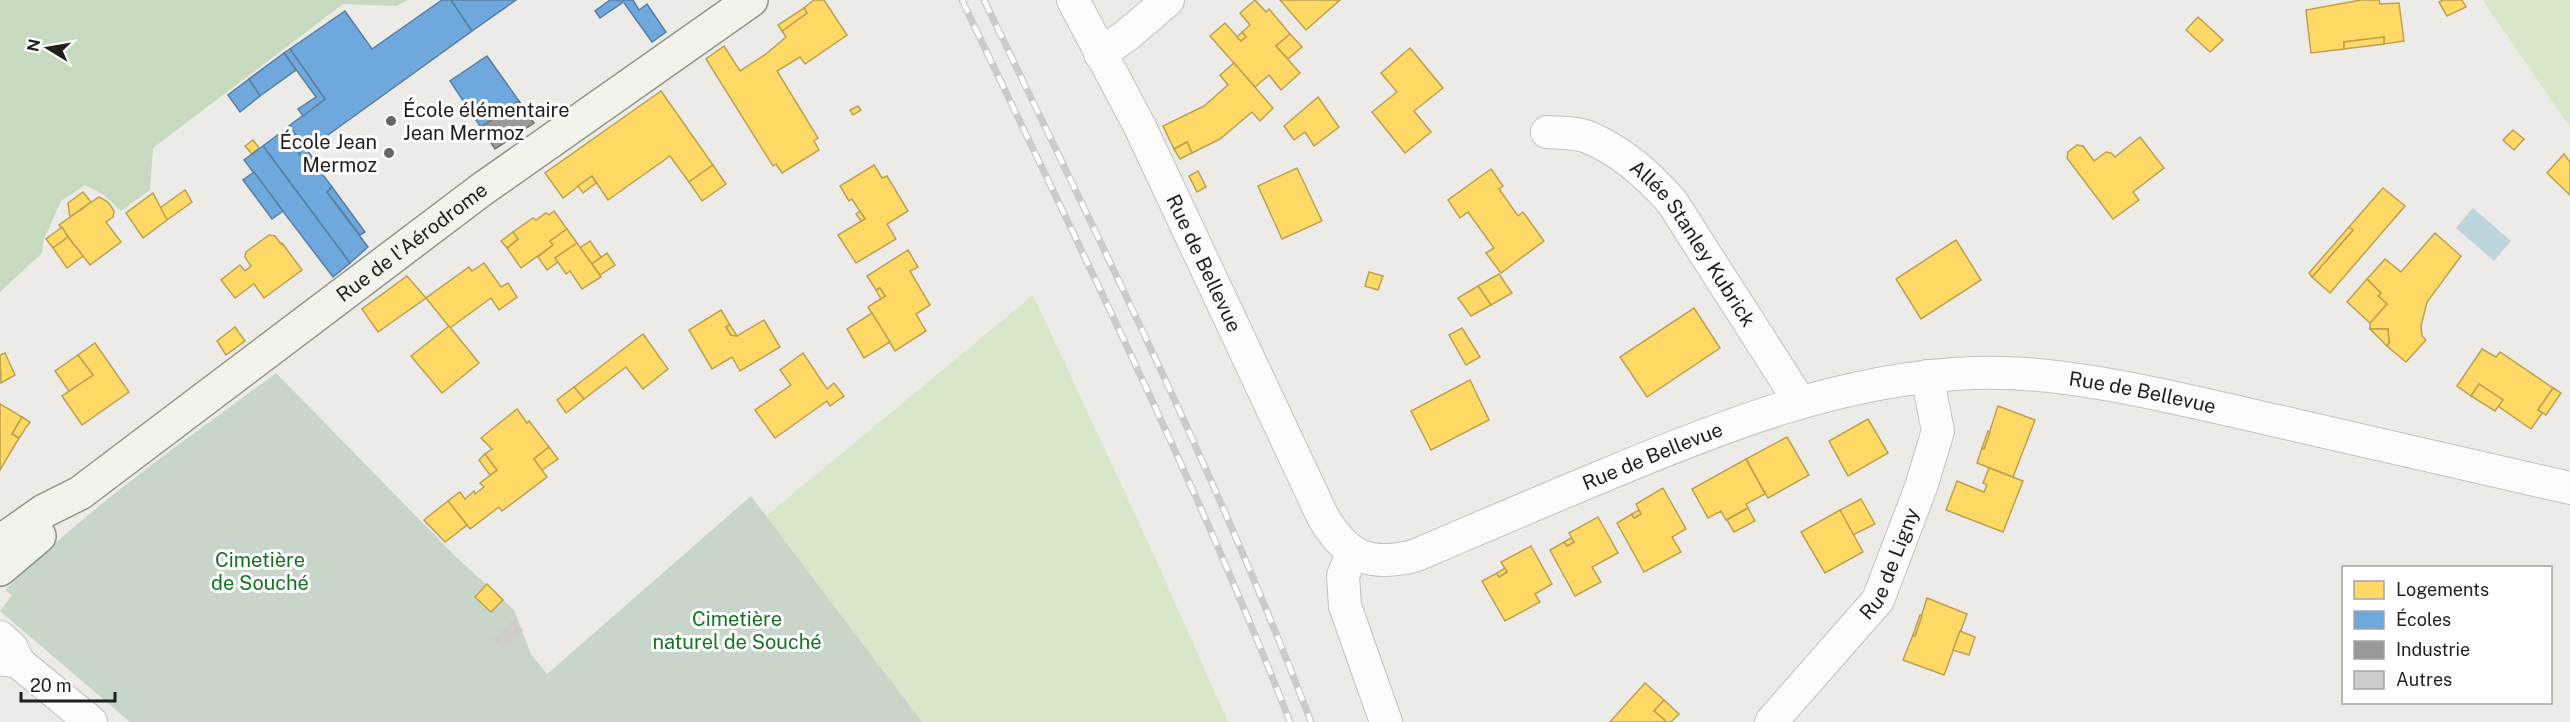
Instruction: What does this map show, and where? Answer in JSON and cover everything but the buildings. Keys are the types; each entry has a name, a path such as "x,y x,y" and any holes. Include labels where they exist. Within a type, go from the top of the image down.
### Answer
{"street":[{"name":"Rue de l'Aérodrome","path":"0,569 51,526 80,494 481,189 751,0"},
{"name":"Rue de Bellevue","path":"1073,0 1140,127 1323,517 1336,538 1352,553 1386,560 1414,556 1699,435 1800,402 1874,383 1976,372 2034,375 2089,382 2199,403 2569,486"},
{"path":"1100,54 1126,36 1168,0"},
{"name":"Allée Stanley Kubrick","path":"1547,132 1588,137 1656,183 1672,202 1800,402"},
{"name":"Rue de Ligny","path":"1772,722 1878,600 1921,487 1938,431 1928,376"},
{"name":"Rue de l'Aérodrome","path":"0,542 44,511 80,494"},
{"path":"1352,553 1343,576 1345,606 1386,722"},
{"path":"6,653 91,722"}],"green space":[{"path":"0,0 407,0 397,6 343,4 153,148 150,190 121,211 104,195 85,185 61,201 44,239 42,253 0,292"},
{"path":"2483,0 2570,0 2570,126 2564,119"},
{"path":"1033,295 1147,540 1228,722 922,722 766,516"},
{"name":"Cimetière de Souché","path":"276,373 455,556 514,610 531,654 547,674 751,496 922,722 130,722 0,611 12,595 5,590 102,503"}],"water":[{"path":"2473,208 2511,241 2494,261 2456,228"}],"railway":[{"path":"962,0 1174,448 1290,722"},
{"path":"984,0 1113,268 1196,448 1275,630 1311,722"}],"place":[{"name":"École élémentaire Jean Mermoz","path":"391,121"},
{"name":"École Jean Mermoz","path":"389,153"}],"park label":[{"name":"Cimetière naturel de Souché","path":"737,630"}]}
